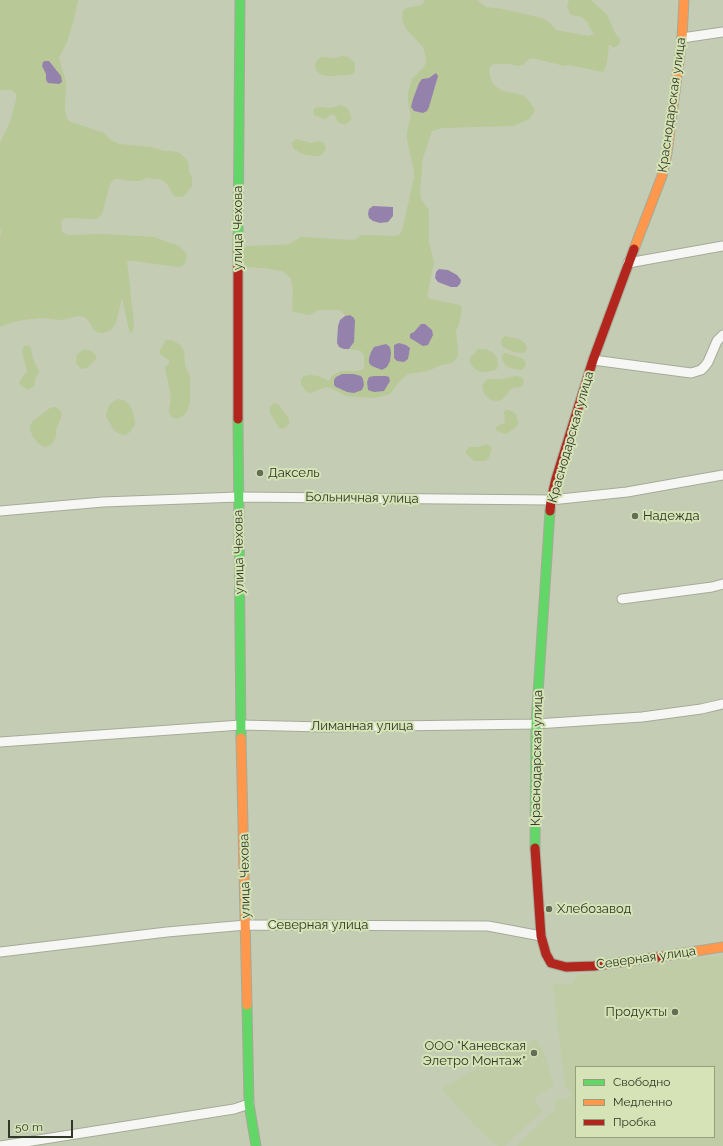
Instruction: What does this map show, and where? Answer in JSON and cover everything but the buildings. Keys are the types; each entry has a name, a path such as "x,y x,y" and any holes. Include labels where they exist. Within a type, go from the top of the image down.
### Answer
{"street":[{"name":"улица Чехова","path":"240,0 238,127 238,497 241,725 249,1104 256,1146"},
{"name":"Краснодарская улица","path":"548,959 544,950 541,936 536,847 536,724 551,500 556,479 593,360 628,263 654,200 663,172 682,38 684,0"},
{"path":"682,38 723,32"},
{"path":"628,263 723,246"},
{"path":"593,360 691,373 701,370 705,366 717,341 723,335"},
{"name":"Больничная улица","path":"0,510 103,502 238,497 551,500 627,492 723,475"},
{"path":"622,599 712,587 723,584"},
{"name":"Лиманная улица","path":"0,742 241,725 323,727 536,724 642,718 723,704"},
{"name":"Северная улица","path":"0,952 166,932 246,925 488,926 541,936"},
{"name":"Северная улица","path":"548,959 555,965 566,967 594,966 723,946"},
{"path":"0,1146 234,1109 249,1104"}],"shaded area":[{"path":"0,0 78,0 67,42 59,58 66,82 65,109 67,119 71,122 104,133 111,140 119,144 151,147 164,151 172,151 180,153 188,161 189,172 192,177 192,186 184,196 174,196 168,185 162,180 158,179 147,178 139,181 131,181 114,179 110,184 102,214 97,219 64,218 61,222 62,232 69,235 102,234 154,237 179,246 186,253 187,256 185,263 182,266 177,267 127,261 134,324 133,331 131,333 129,330 122,297 116,323 111,330 103,333 96,332 86,318 79,316 61,320 41,318 22,320 0,327 0,143 10,122 16,100 16,94 11,90 0,90"},
{"path":"425,0 477,0 486,7 503,9 542,18 549,22 556,30 588,36 594,34 588,23 582,17 571,15 567,7 569,0 591,0 607,15 615,33 620,39 620,43 616,47 612,47 609,44 607,63 603,72 569,65 565,66 532,58 526,61 523,65 517,66 510,64 494,64 490,66 489,69 491,80 494,85 502,91 523,95 535,110 529,119 513,126 442,128 432,131 423,158 420,191 421,199 429,210 429,243 434,262 427,296 430,299 460,305 462,308 456,331 458,356 455,360 451,363 428,371 408,374 390,394 383,396 371,398 346,396 326,387 310,393 301,385 301,380 304,376 318,376 329,381 332,376 341,371 363,370 364,356 361,351 349,349 352,346 350,315 345,316 342,311 338,310 319,310 309,315 292,311 293,292 291,278 282,271 244,267 244,249 246,246 289,244 301,237 352,240 357,239 361,235 394,236 399,235 402,231 414,178 414,171 407,139 411,116 408,94 412,79 425,65 426,59 423,47 406,29 402,20 403,11 406,8 422,5","holes":["429,78 423,113 414,111 422,79","354,374 361,376 363,379 354,393 347,392 336,387"]},
{"path":"341,56 348,57 354,62 354,73 349,75 327,76 320,74 316,70 315,64 317,60 322,57 335,58"},
{"path":"49,61 61,76 62,82 59,84 48,83 42,66 43,62"},
{"path":"436,73 438,76 427,111 423,113 414,111 411,107 419,83 422,79 429,78"},
{"path":"341,105 348,109 351,116 351,120 346,124 338,122 335,115 332,114 325,119 314,115 313,111 315,108 329,108"},
{"path":"296,139 311,143 319,141 324,143 326,148 323,154 319,156 306,155 293,148 292,143"},
{"path":"373,206 393,207 393,216 388,222 380,223 373,221 369,218 368,214 369,209"},
{"path":"439,269 448,270 457,275 461,280 460,284 457,287 451,287 438,282 435,278 436,272"},
{"path":"350,315 355,321 354,342 349,349 344,349 339,347 337,343 338,326 340,320 345,316"},
{"path":"421,324 425,324 432,330 433,335 428,345 423,346 410,338 410,334 414,332"},
{"path":"505,336 519,339 525,343 527,347 526,351 523,353 513,352 503,347 501,343"},
{"path":"166,340 172,340 180,345 184,351 185,366 190,376 190,403 187,412 177,419 171,417 169,412 171,397 165,367 169,363 169,360 159,352"},
{"path":"399,343 410,348 408,359 404,362 397,361 394,358 394,345"},
{"path":"386,344 390,347 390,361 387,367 382,370 372,366 369,363 369,358 374,347"},
{"path":"28,345 31,348 33,359 39,373 36,376 33,387 28,390 19,384 20,380 27,371 22,352 24,346"},
{"path":"85,349 96,355 96,359 87,368 81,369 76,363 77,354"},
{"path":"478,349 485,349 492,352 497,358 497,369 480,372 474,368 470,363 470,358"},
{"path":"505,353 522,358 526,364 524,368 521,370 506,366 502,359 502,355"},
{"path":"342,374 354,374 361,376 364,385 362,390 354,393 347,392 336,387 334,385 334,380"},
{"path":"516,376 521,377 524,380 523,384 521,387 512,388 503,399 497,401 491,400 485,395 482,386 487,379 501,379"},
{"path":"369,377 389,377 390,381 384,391 374,392 368,390 367,382"},
{"path":"117,399 123,400 129,404 133,412 135,422 134,426 130,432 125,435 114,430 106,416 110,404"},
{"path":"274,403 279,405 289,419 289,424 283,429 279,428 270,413 270,407"},
{"path":"55,407 60,410 62,415 56,430 54,441 51,445 45,447 40,445 33,437 30,426 33,421 50,408"},
{"path":"506,410 516,414 518,423 517,426 505,434 496,430 496,427 505,423 504,411"},
{"path":"487,444 492,448 488,459 484,461 474,461 466,453 466,450 470,447 479,447"},
{"path":"723,955 723,1146 516,1146 555,1109 555,1100 571,1097 571,1092 565,1087 553,984 561,983 570,986 577,975"},
{"path":"536,1039 544,1053 554,1085 534,1098 542,1111 505,1146 498,1146 477,1128 442,1089 521,1043 523,1046"}],"traffic: fast":[{"path":"238,252 240,0"},
{"path":"238,419 241,738"},
{"path":"535,848 536,724 550,511"},
{"path":"247,1005 249,1104 256,1146"}],"traffic: slow":[{"path":"634,249 662,176 667,153 682,38 684,0"},
{"path":"241,738 247,1005"},
{"path":"665,956 723,947"}],"traffic: jam":[{"path":"550,511 556,479 593,360 634,249"},
{"path":"238,252 238,419"},
{"path":"535,848 541,936 546,954 551,963 566,967 594,966 665,956"}],"place":[{"name":"Даксель","path":"260,473"},
{"name":"Надежда","path":"635,516"},
{"name":"Хлебозавод","path":"549,909"},
{"name":"Продукты","path":"675,1012"},
{"name":"ООО \"Каневская Элетро Монтаж\"","path":"534,1053"}]}
